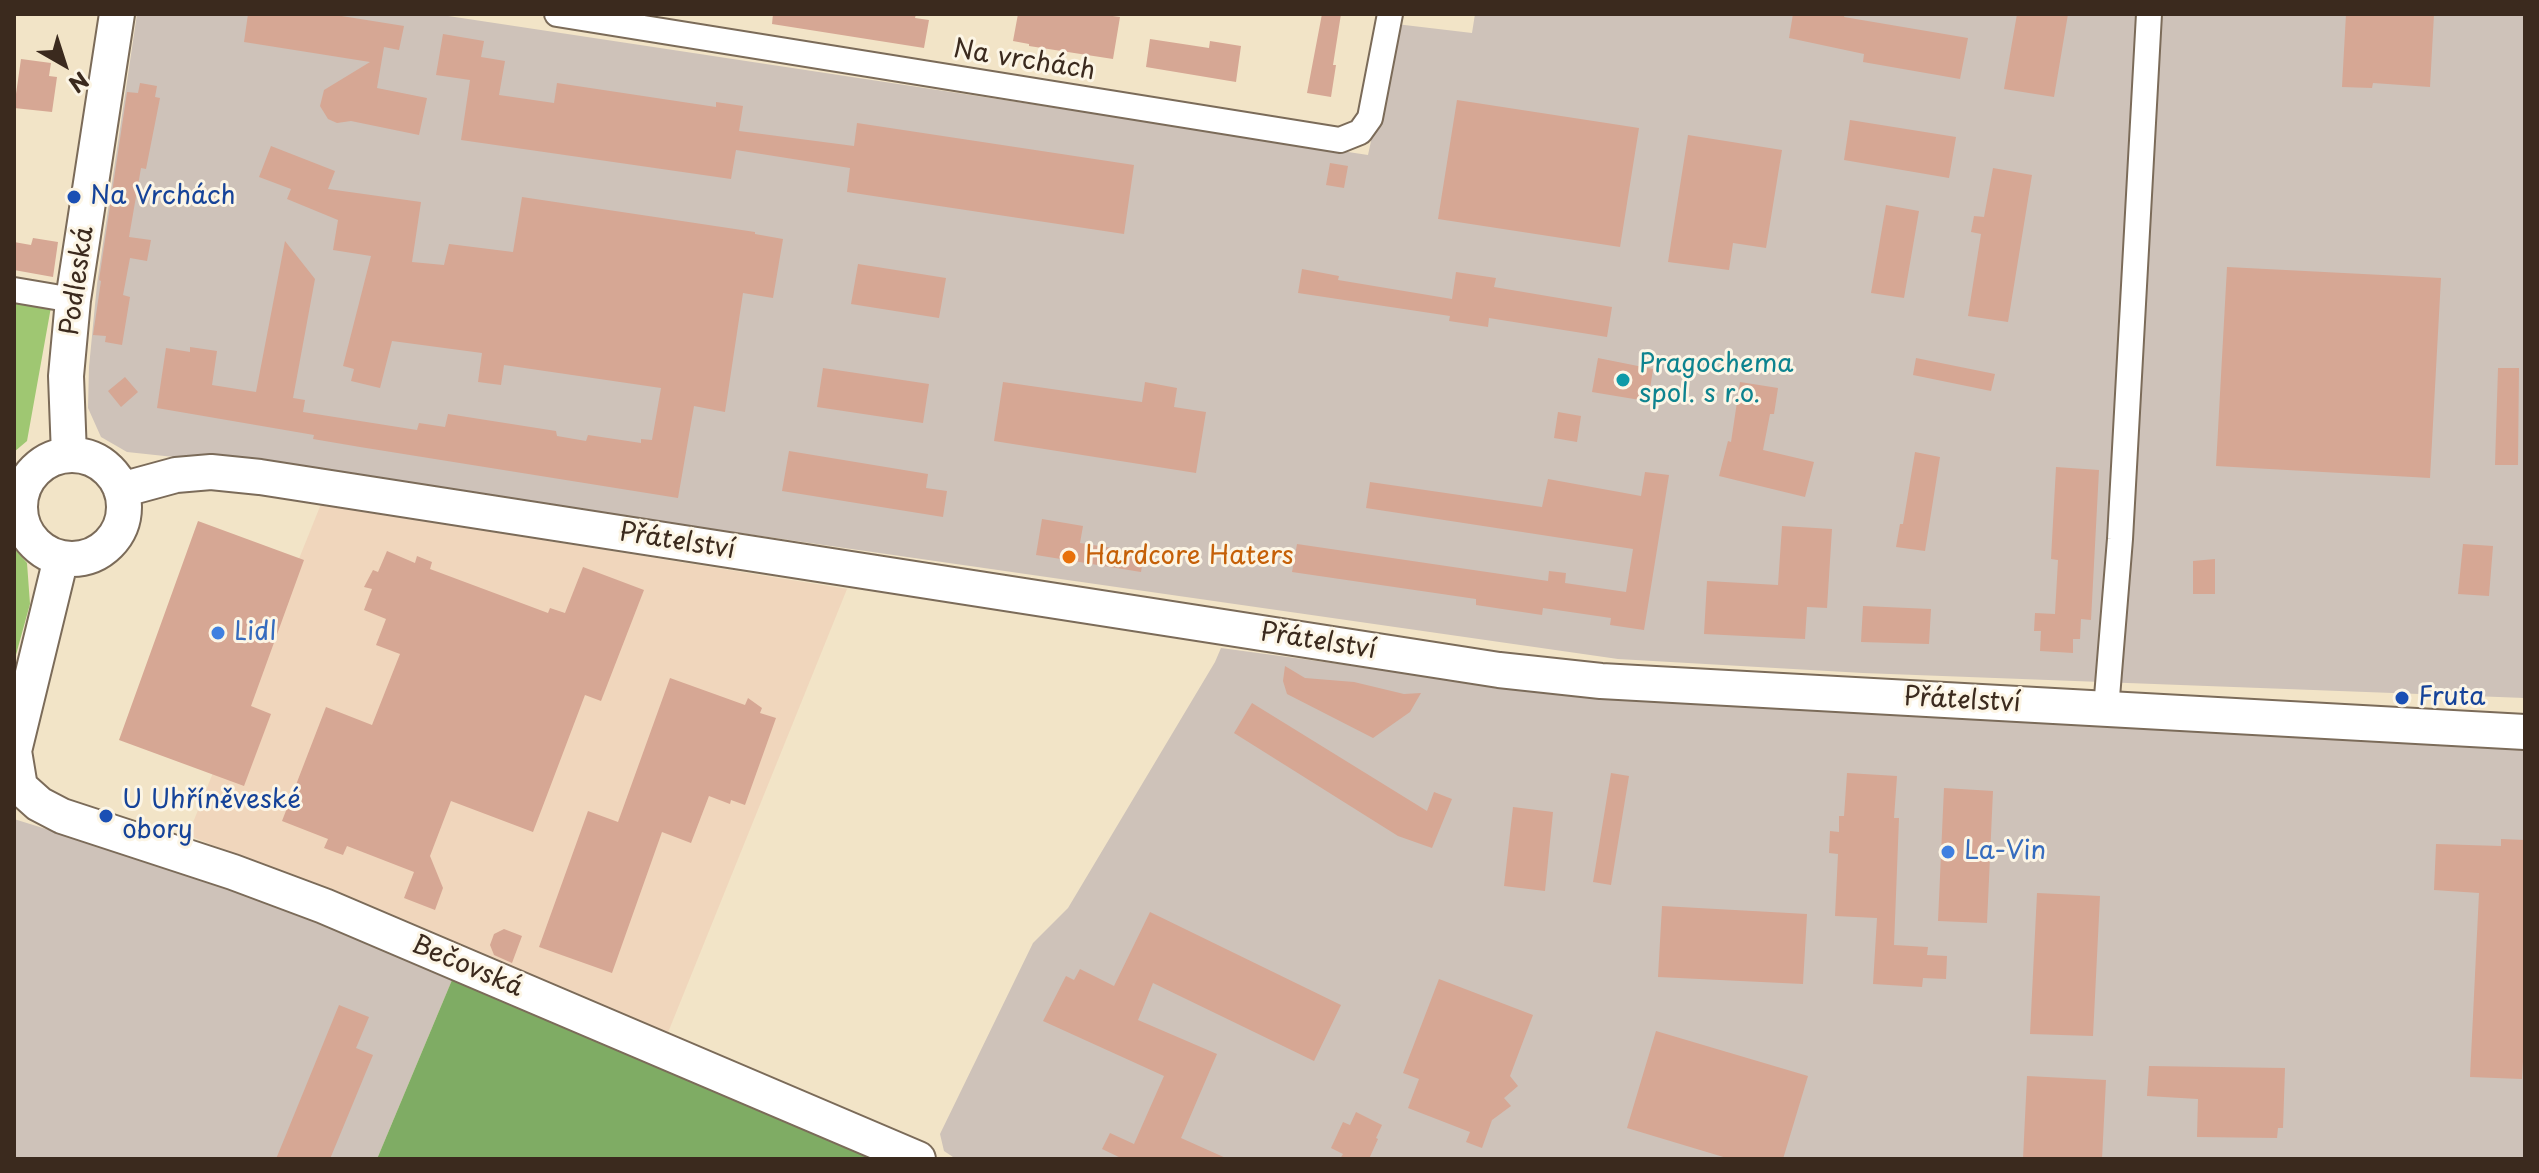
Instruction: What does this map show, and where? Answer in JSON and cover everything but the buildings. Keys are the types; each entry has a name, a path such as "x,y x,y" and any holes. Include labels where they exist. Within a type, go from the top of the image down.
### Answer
{"main road":[{"name":"Podleská","path":"69,455 66,376 73,300 117,14"},
{"path":"69,455 95,460 116,478 121,490 123,517 119,530 102,550 90,556 61,558 39,547 29,537 18,515 25,484 33,473 55,457 69,455"},
{"name":"Přátelství","path":"121,490 176,475 211,472 260,477 1499,670 1601,681 2525,732"},
{"path":"17,787 16,736 61,558"},
{"name":"Bečovská","path":"17,787 62,816 233,872 324,906 918,1159"}],"street":[{"name":"Na vrchách","path":"557,14 1340,140 1360,132 1370,118 1390,14"},
{"path":"2106,709 2121,524 2149,14"},
{"path":"14,290 73,300"}],"shaded area":[{"path":"137,14 435,14 1368,155 1396,24 1472,33 1475,14 2525,14 2525,698 1863,673 1618,659 315,472 127,452 101,437 88,408 97,284"},
{"path":"321,504 847,589 667,1035 188,835"},
{"path":"1221,648 1592,698 2525,749 2525,1159 953,1157 944,1151 940,1134 1033,943 1068,908"},
{"path":"14,819 251,893 452,980 377,1159 14,1159"}],"green space":[{"path":"14,301 51,307 27,441 14,452"},
{"path":"14,548 27,563 30,604 14,662"},
{"path":"452,980 872,1159 377,1159"}],"place":[{"name":"Na Vrchách","path":"74,197"},
{"name":"Pragochema spol. s r.o.","path":"1623,380"},
{"name":"Hardcore Haters","path":"1069,557"},
{"name":"Lidl","path":"218,633"},
{"name":"Fruta","path":"2402,698"},
{"name":"U Uhříněveské obory","path":"106,816"},
{"name":"La-Vin","path":"1948,852"}]}
